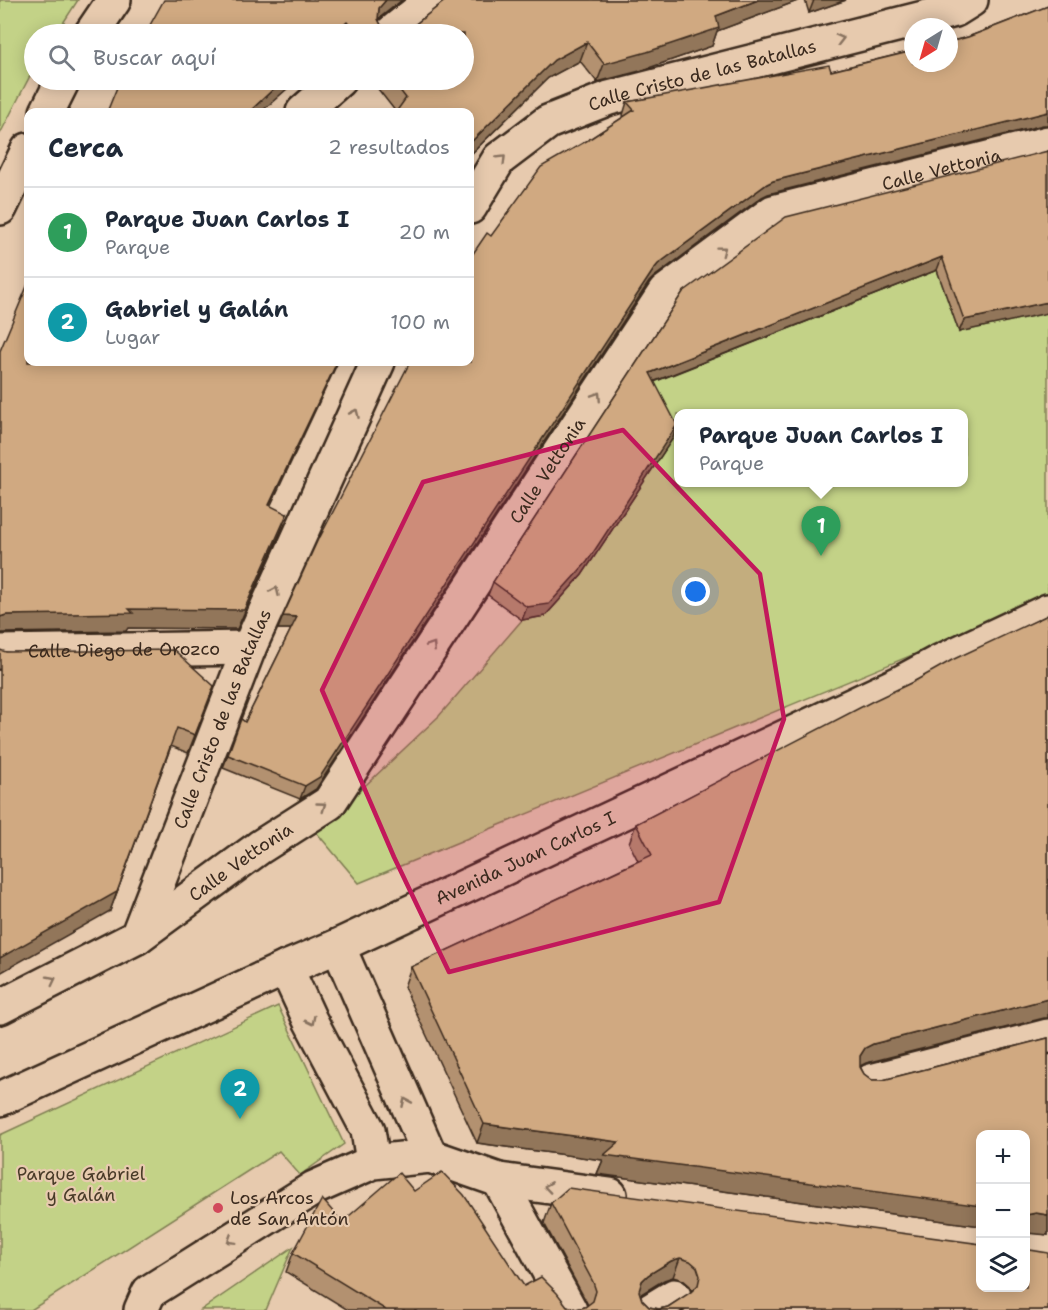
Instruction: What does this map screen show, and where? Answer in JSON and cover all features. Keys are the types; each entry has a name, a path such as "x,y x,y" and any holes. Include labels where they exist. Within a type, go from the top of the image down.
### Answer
{"street":[{"path":"98,24 114,0"},
{"path":"402,24 432,0"},
{"name":"Calle Cristo de las Batallas","path":"474,200 499,159 548,122 609,98 959,3"},
{"path":"48,108 58,90"},
{"path":"308,108 328,90"},
{"name":"Calle Vettonia","path":"137,937 260,847 329,803 665,292 773,212 1048,143"},
{"path":"0,208 19,162"},
{"name":"Calle Cristo de las Batallas","path":"137,937 249,648 376,366"},
{"name":"Avenida Juan Carlos I","path":"0,1099 338,946 900,683 1048,611"},
{"name":"Calle Diego de Orozco","path":"0,652 249,648"},
{"path":"0,1007 137,937"},
{"path":"338,946 430,1156"},
{"path":"286,968 310,1020 368,1130 373,1162"},
{"path":"871,1082 1048,1036"},
{"path":"141,1310 149,1292 314,1188 373,1162 430,1156 499,1180 640,1199"},
{"path":"499,1180 570,1310"}],"highlighted area":[{"path":"623,430 760,574 784,719 719,902 449,972 394,857 322,690 423,482"}],"green space":[{"path":"0,0 78,0 62,24 24,24 24,87 0,134"},
{"path":"937,270 959,332 1048,313 1048,599 359,883 316,832 439,716 522,620 645,385"},
{"name":"Parque Gabriel y Galán","path":"278,1006 344,1144 300,1175 279,1151 31,1310 0,1310 0,1135"},
{"path":"293,1247 266,1310 201,1310"}],"building":[{"path":"164,0 386,0 379,8 378,19 380,24 349,24 347,22 345,24 151,24"},
{"path":"446,0 758,0 716,16 719,28 604,64 587,42 554,60 474,139 474,108 399,108 406,98 400,90 474,90 474,24 416,24"},
{"path":"1048,6 1048,112 773,181 658,264 320,777 305,786 228,755 241,719 245,722 297,617 283,616 319,537 408,366 474,366 474,252 487,233 491,236 541,167 634,110 627,102 829,65 831,71 904,53 904,72 958,72 958,40"},
{"path":"116,90 272,90 253,108 109,108"},
{"path":"1048,151 1048,302 964,320 942,257 650,373 674,419 674,430 587,562 549,604 527,607 493,582 683,292 786,217"},
{"path":"24,294 24,366 335,366 269,505 287,514 244,610 129,609 133,613 6,615 0,617 0,351"},
{"path":"1048,615 1048,999 873,1044 865,1048 860,1056 860,1067 864,1074 872,1080 883,1080 1048,1038 1048,1215 1030,1214 1030,1130 976,1130 976,1205 604,1155 619,1142 484,1124 411,967 652,855 636,824 952,660"},
{"path":"0,650 6,652 174,650 214,686 195,735 177,728 117,892 0,958"},
{"path":"442,1172 464,1195 524,1286 541,1277 567,1306 576,1309 585,1307 593,1301 596,1291 551,1203 568,1188 976,1243 976,1292 1030,1292 1030,1250 1048,1253 1048,1310 386,1310 293,1253 322,1199 342,1222 399,1173 414,1191","holes":["680,1258 690,1261 697,1267 700,1276 698,1285 668,1307 659,1309 649,1307 642,1300 639,1291 642,1281 671,1261"]}],"place":[{"name":"Parque Juan Carlos I","path":"821,556"},
{"name":"Gabriel y Galán","path":"240,1119"},
{"name":"Los Arcos de San Antón","path":"218,1208"}]}
